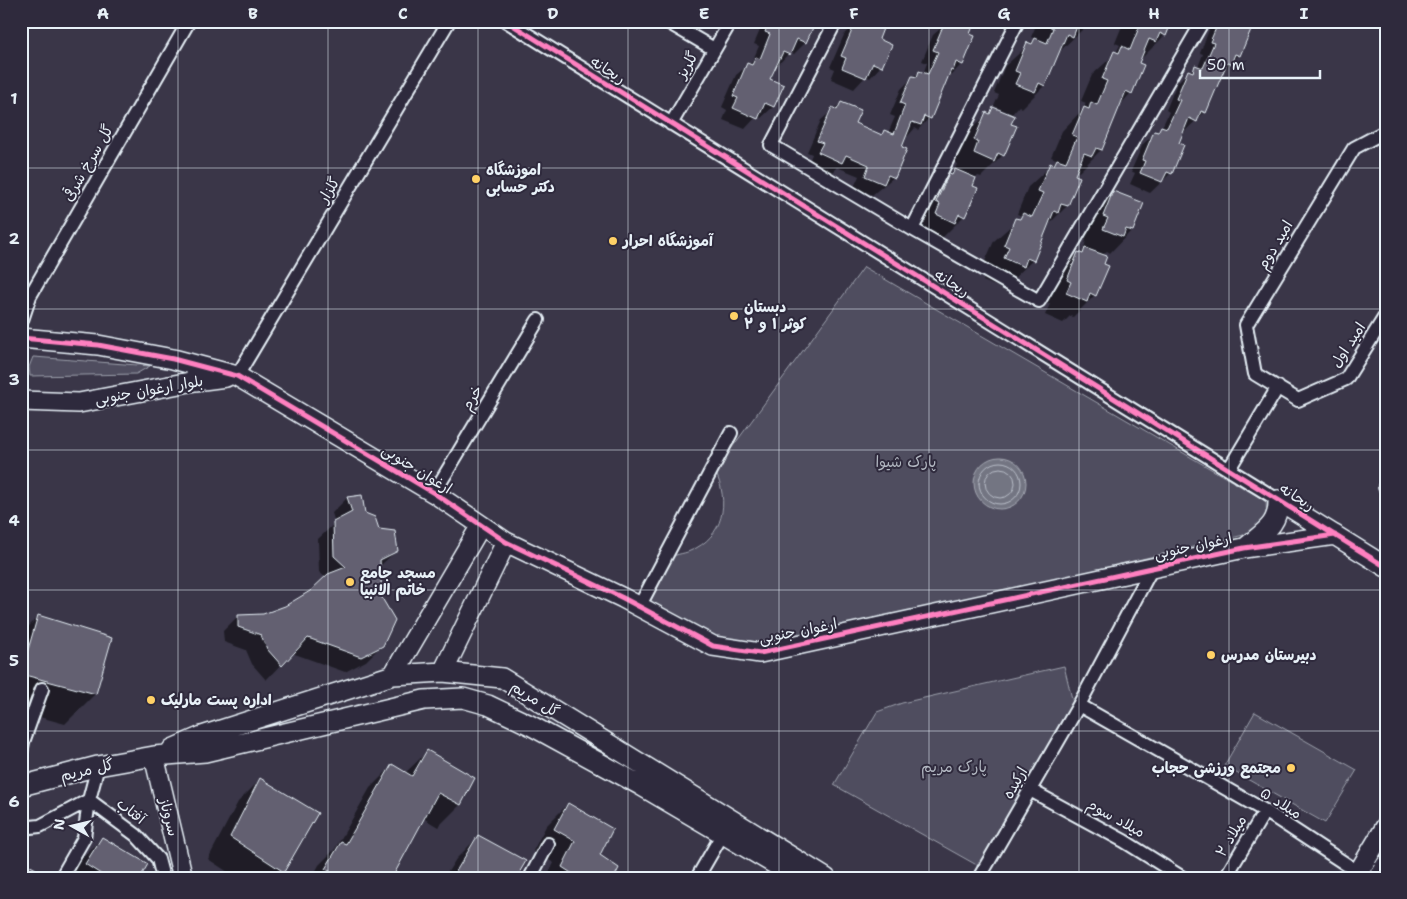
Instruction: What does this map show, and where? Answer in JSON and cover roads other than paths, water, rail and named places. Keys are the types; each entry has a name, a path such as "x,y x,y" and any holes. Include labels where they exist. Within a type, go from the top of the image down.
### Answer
{"street":[{"name":"گل سرخ شرقی","path":"21,323 30,296 189,21"},
{"name":"گلزار","path":"238,376 449,21"},
{"name":"ریحانه","path":"506,21 1386,567"},
{"path":"666,21 714,50"},
{"name":"گلریز","path":"672,124 731,21"},
{"path":"836,21 771,145 912,229 1039,301 1203,21"},
{"path":"912,229 1018,21"},
{"name":"امید دوم","path":"1278,388 1254,374 1246,325 1354,148 1386,131"},
{"name":"امید اول","path":"1278,388 1298,400 1346,379 1386,315"},
{"name":"خرم","path":"434,493 538,320"},
{"name":"بلوار ارغوان جنوبی","path":"21,338 98,345 173,359 238,376"},
{"name":"بلوار ارغوان جنوبی","path":"21,401 80,403 195,381 238,376"},
{"name":"ارغوان جنوبی","path":"238,376 434,493 480,527 506,542 639,607 713,646 760,653 1244,548 1335,535"},
{"path":"1229,469 1278,388"},
{"path":"639,607 731,433"},
{"path":"1244,548 1270,526 1278,514 1278,500"},
{"path":"393,675 480,527"},
{"path":"443,672 506,542"},
{"name":"ارکیده","path":"980,878 1079,705 1152,568"},
{"name":"گل مریم","path":"154,756 202,736 393,675 443,672 502,678 798,878"},
{"path":"21,753 23,742 42,689"},
{"name":"گل مریم","path":"21,786 98,766 154,756 205,752 424,700 463,698 488,705 530,724 640,785 826,878"},
{"name":"میلاد ۵","path":"1079,705 1265,811 1357,875"},
{"name":"سروناز","path":"154,756 184,878"},
{"path":"61,878 84,838 88,800 98,766"},
{"name":"میلاد سوم","path":"1030,790 1124,840 1183,878"},
{"path":"21,828 40,826 88,800"},
{"name":"آفتاب","path":"88,800 136,835 158,859 163,878"},
{"name":"میلاد ۲","path":"1225,878 1265,811"},
{"path":"1357,875 1386,826"},
{"path":"697,878 726,828"},
{"path":"530,878 548,844"},
{"path":"1378,878 1386,865"}],"water":[{"path":"995,457 1005,457 1019,464 1026,478 1026,488 1019,502 1005,509 995,509 985,505 978,498 974,488 974,478 978,468 985,461"}],"place":[{"name":"اموزشگاه دکتر حسابی","path":"476,179"},
{"name":"آموزشگاه احرار","path":"613,241"},
{"name":"دبستان کوثر ۱ و ۲","path":"734,316"},
{"name":"مسجد جامع خاتم الانبیا","path":"350,582"},
{"name":"دبیرستان مدرس","path":"1211,655"},
{"name":"اداره پست مارلیک","path":"151,700"},
{"name":"مجتمع ورزشی حجاب","path":"1291,768"}],"park label":[{"name":"پارک شیوا","path":"906,462"},
{"name":"پارک مریم","path":"954,767"}]}
